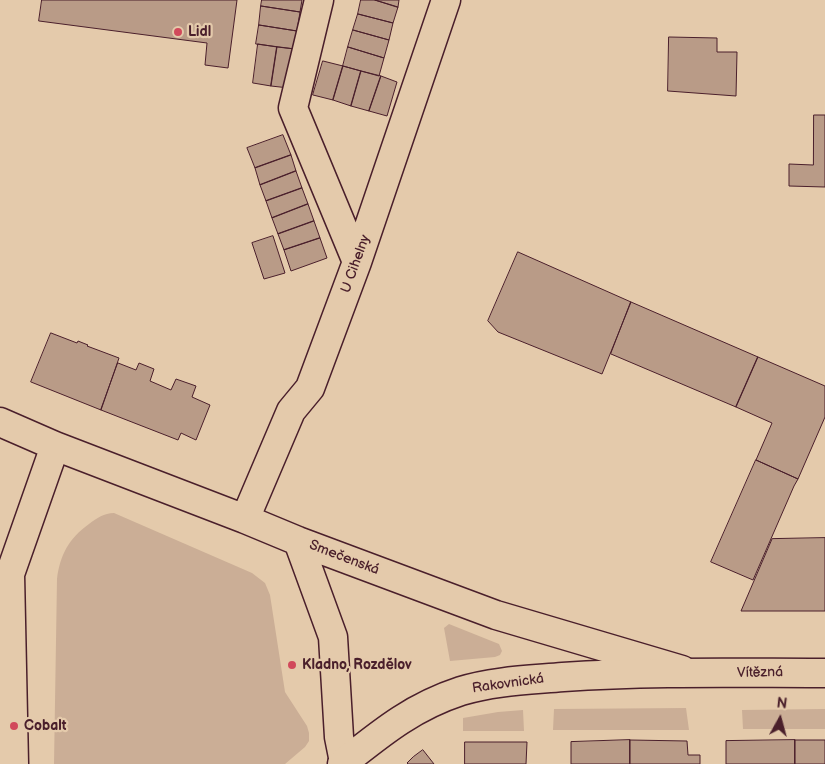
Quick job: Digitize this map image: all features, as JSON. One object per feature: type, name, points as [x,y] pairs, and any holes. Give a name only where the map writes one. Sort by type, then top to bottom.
[{"type":"street","points":[[319,0],[293,108],[357,262]]},
{"type":"street","name":"U Cihelny","points":[[245,518],[291,410],[310,388],[357,262],[446,0]]},
{"type":"street","name":"Smečenská","points":[[0,422],[55,446],[245,518],[298,541],[496,615],[696,674]]},
{"type":"street","points":[[14,764],[10,574],[55,446]]},
{"type":"street","points":[[298,541],[332,637],[338,737],[343,763]]},
{"type":"street","name":"Vítězná","points":[[696,674],[825,673]]},
{"type":"street","name":"Rakovnická","points":[[343,763],[383,730],[419,708],[461,691],[509,682],[554,678],[636,674],[696,674]]},
{"type":"shaded area","points":[[114,513],[252,573],[265,583],[270,595],[285,692],[307,726],[309,733],[309,741],[305,747],[285,764],[54,764],[58,570],[63,555],[76,535],[98,518]]},
{"type":"shaded area","points":[[449,624],[499,644],[502,651],[500,655],[450,661],[444,628]]},
{"type":"shaded area","points":[[686,708],[689,730],[553,730],[554,709]]},
{"type":"shaded area","points":[[825,709],[825,729],[743,729],[742,710]]},
{"type":"shaded area","points":[[523,710],[524,731],[463,731],[463,718]]},
{"type":"building","name":"Lidl","points":[[42,0],[237,0],[228,68],[205,65],[207,43],[39,21]]},
{"type":"building","points":[[262,0],[302,0],[300,12],[261,6]]},
{"type":"building","points":[[361,0],[375,0],[398,7],[393,23],[358,14]]},
{"type":"building","points":[[375,0],[399,0],[398,7]]},
{"type":"building","points":[[261,6],[300,12],[297,31],[259,25]]},
{"type":"building","points":[[358,14],[393,23],[389,40],[353,30]]},
{"type":"building","points":[[259,25],[297,31],[295,49],[256,44]]},
{"type":"building","points":[[353,30],[389,40],[384,58],[348,47]]},
{"type":"building","points":[[669,37],[717,38],[717,52],[737,52],[736,96],[668,91]]},
{"type":"building","points":[[258,44],[277,47],[271,86],[253,83]]},
{"type":"building","points":[[277,47],[295,49],[289,88],[271,86]]},
{"type":"building","points":[[348,47],[384,58],[379,76],[343,66]]},
{"type":"building","points":[[323,61],[343,66],[333,100],[313,95]]},
{"type":"building","points":[[343,66],[361,71],[351,106],[333,100]]},
{"type":"building","points":[[361,71],[381,76],[369,111],[351,106]]},
{"type":"building","points":[[381,76],[397,82],[387,116],[369,111]]},
{"type":"building","points":[[814,115],[825,115],[825,187],[789,186],[789,164],[813,165]]},
{"type":"building","points":[[283,135],[291,155],[255,168],[247,148]]},
{"type":"building","points":[[291,155],[296,171],[260,185],[255,168]]},
{"type":"building","points":[[296,171],[302,188],[266,201],[260,185]]},
{"type":"building","points":[[302,188],[308,204],[272,218],[266,201]]},
{"type":"building","points":[[308,204],[314,221],[278,234],[272,218]]},
{"type":"building","points":[[314,221],[320,238],[284,250],[278,234]]},
{"type":"building","points":[[273,236],[285,273],[264,279],[252,243]]},
{"type":"building","points":[[320,238],[327,258],[291,271],[284,250]]},
{"type":"building","points":[[518,252],[631,302],[602,374],[498,332],[488,321]]},
{"type":"building","points":[[631,302],[758,357],[736,407],[611,354]]},
{"type":"building","points":[[51,333],[77,343],[78,341],[119,358],[101,410],[31,382]]},
{"type":"building","points":[[758,357],[825,386],[825,417],[798,479],[756,460],[772,423],[736,407]]},
{"type":"building","points":[[118,363],[136,370],[139,363],[154,369],[150,381],[171,390],[176,379],[196,386],[192,397],[210,405],[196,440],[181,433],[178,440],[101,410]]},
{"type":"building","points":[[756,460],[798,479],[753,580],[711,562]]},
{"type":"building","points":[[825,538],[825,611],[741,611],[772,539]]},
{"type":"building","points":[[630,740],[687,741],[688,755],[700,755],[700,764],[630,764]]},
{"type":"building","points":[[630,740],[630,764],[571,764],[571,742]]},
{"type":"building","points":[[795,740],[825,740],[825,764],[795,764]]},
{"type":"building","points":[[795,740],[795,764],[726,764],[726,741]]},
{"type":"building","points":[[465,742],[527,742],[526,764],[465,764]]},
{"type":"building","points":[[423,750],[434,764],[407,763],[413,757]]},
{"type":"place","name":"Lidl","points":[[178,32]]},
{"type":"place","name":"Kladno, Rozdělov","points":[[292,665]]},
{"type":"place","name":"Cobalt","points":[[14,726]]}]
